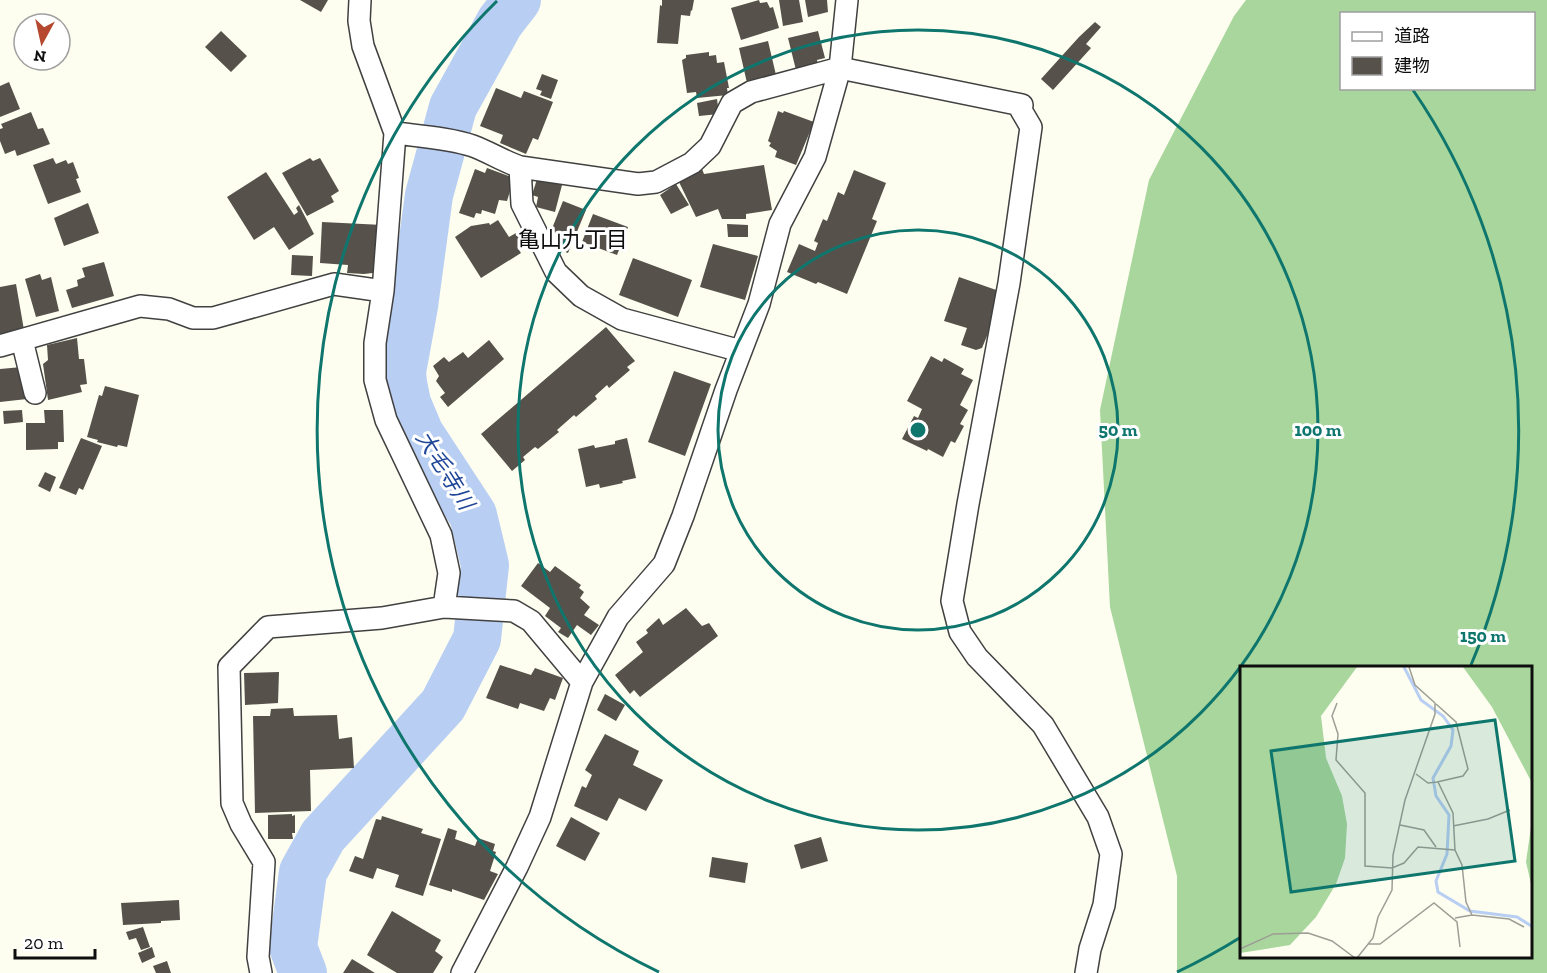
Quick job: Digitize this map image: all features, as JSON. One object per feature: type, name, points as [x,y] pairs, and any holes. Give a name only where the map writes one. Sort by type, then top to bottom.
[{"type":"street","points":[[360,0],[359,21],[363,46],[394,133],[383,291],[375,343],[375,380],[386,420],[441,535],[448,573],[449,607]]},
{"type":"street","points":[[462,973],[540,817],[582,682],[618,617],[664,564],[683,516],[726,390],[759,304],[780,224],[815,157],[840,68],[847,0]]},
{"type":"street","points":[[394,133],[461,142],[520,167],[638,184],[656,182],[692,163],[710,146],[732,103],[751,92],[840,68],[1022,105],[1021,110],[1031,127],[1009,283],[952,601],[960,633],[977,657],[1043,725],[1098,817],[1111,854],[1104,905],[1090,949],[1086,973]]},
{"type":"street","points":[[520,167],[522,204],[556,272],[581,296],[622,319],[741,351]]},
{"type":"street","points":[[0,346],[140,306],[169,309],[193,318],[213,318],[334,284],[383,291]]},
{"type":"street","points":[[22,340],[34,393]]},
{"type":"street","points":[[261,973],[258,957],[264,862],[241,824],[232,803],[229,667],[268,627],[382,618],[449,607],[514,611],[531,621],[582,682]]},
{"type":"green space","points":[[1246,0],[1547,0],[1547,973],[1177,973],[1177,876],[1110,607],[1100,410],[1149,180],[1234,16]]},
{"type":"building","points":[[300,0],[328,0],[321,12]]},
{"type":"building","points":[[662,0],[694,0],[690,16],[681,15],[678,44],[657,43]]},
{"type":"building","points":[[759,0],[760,3],[767,2],[770,8],[773,7],[779,28],[741,40],[731,8]]},
{"type":"building","points":[[779,0],[799,0],[803,22],[783,26]]},
{"type":"building","points":[[805,0],[827,0],[828,12],[808,17]]},
{"type":"building","points":[[1095,22],[1101,27],[1086,44],[1091,48],[1053,90],[1041,79]]},
{"type":"building","points":[[221,31],[247,56],[231,72],[205,47]]},
{"type":"building","points":[[818,31],[825,58],[817,60],[818,65],[796,70],[788,38]]},
{"type":"building","points":[[768,41],[776,75],[747,83],[739,48]]},
{"type":"building","points":[[709,52],[709,56],[716,55],[717,63],[724,62],[729,88],[727,88],[728,95],[697,98],[696,92],[687,93],[682,60],[686,58],[686,55]]},
{"type":"building","points":[[542,74],[558,80],[551,99],[540,95],[542,91],[536,89]]},
{"type":"building","points":[[9,82],[20,109],[0,117],[0,86]]},
{"type":"building","points":[[496,88],[521,98],[524,91],[553,102],[538,140],[533,138],[526,154],[500,143],[503,135],[480,126]]},
{"type":"building","points":[[717,99],[719,114],[699,116],[697,103]]},
{"type":"building","points":[[778,111],[814,122],[796,165],[775,157],[777,151],[769,146],[771,143],[768,141]]},
{"type":"building","points":[[31,112],[38,129],[43,128],[50,144],[17,156],[15,150],[5,154],[0,141],[0,129],[3,128],[1,124]]},
{"type":"building","points":[[53,158],[56,164],[66,160],[68,164],[73,162],[81,192],[48,204],[33,165]]},
{"type":"building","points":[[310,158],[313,161],[320,158],[339,191],[331,196],[334,202],[307,216],[282,173]]},
{"type":"building","points":[[764,165],[772,210],[746,214],[746,219],[722,219],[718,209],[696,217],[679,182],[702,169],[704,174]]},
{"type":"building","points":[[487,168],[514,178],[507,201],[499,200],[495,214],[482,210],[481,214],[476,213],[474,218],[459,213],[475,169],[485,173]]},
{"type":"building","points":[[854,170],[886,183],[872,219],[877,221],[847,294],[787,272],[799,244],[815,251],[818,243],[814,241],[823,219],[827,221],[838,192],[844,195]]},
{"type":"building","points":[[266,172],[294,215],[298,212],[296,208],[299,205],[314,234],[289,250],[274,227],[254,240],[227,197]]},
{"type":"building","points":[[537,179],[562,185],[555,212],[536,207],[538,197],[532,195]]},
{"type":"building","points":[[676,184],[689,205],[671,214],[660,195]]},
{"type":"building","points":[[563,201],[586,210],[568,253],[554,248],[560,235],[551,231]]},
{"type":"building","points":[[88,203],[99,233],[64,246],[54,218]]},
{"type":"building","points":[[593,214],[628,227],[617,255],[582,242]]},
{"type":"building","points":[[498,220],[509,237],[516,233],[525,246],[519,250],[521,253],[481,278],[455,237],[471,226],[489,223],[490,225]]},
{"type":"building","points":[[322,222],[383,225],[381,272],[347,273],[348,265],[320,263]]},
{"type":"building","points":[[727,224],[748,225],[748,237],[728,237]]},
{"type":"building","points":[[713,244],[758,256],[745,300],[700,287]]},
{"type":"building","points":[[292,255],[313,256],[312,276],[291,275]]},
{"type":"building","points":[[633,258],[692,280],[678,317],[619,295]]},
{"type":"building","points":[[104,262],[114,296],[72,308],[66,290],[78,286],[77,280],[85,277],[82,268]]},
{"type":"building","points":[[40,274],[42,280],[51,277],[59,311],[36,317],[25,279]]},
{"type":"building","points":[[959,277],[1002,292],[982,348],[976,350],[961,345],[967,328],[944,321]]},
{"type":"building","points":[[16,284],[24,330],[0,334],[0,287]]},
{"type":"building","points":[[606,327],[635,361],[627,367],[630,370],[609,388],[607,385],[595,396],[597,399],[576,417],[574,415],[557,430],[559,432],[538,449],[535,447],[523,457],[525,460],[512,471],[481,434]]},
{"type":"building","points":[[77,338],[79,359],[84,359],[87,384],[80,385],[82,392],[48,400],[43,364],[48,360],[47,345]]},
{"type":"building","points":[[489,340],[504,359],[448,407],[440,397],[445,393],[436,381],[439,376],[433,366],[444,357],[449,362],[463,352],[468,358]]},
{"type":"building","points":[[931,356],[942,362],[944,358],[964,369],[961,374],[973,380],[960,405],[968,410],[960,424],[964,426],[955,443],[951,441],[943,457],[902,439],[914,416],[918,418],[922,409],[907,401]]},
{"type":"building","points":[[22,367],[27,399],[0,402],[0,369]]},
{"type":"building","points":[[674,371],[711,384],[685,456],[648,442]]},
{"type":"building","points":[[105,386],[139,395],[127,447],[97,442],[98,440],[87,437],[99,395],[102,396]]},
{"type":"building","points":[[22,410],[23,422],[4,424],[3,411]]},
{"type":"building","points":[[44,410],[63,410],[64,442],[58,442],[58,449],[26,450],[26,423],[45,423]]},
{"type":"building","points":[[81,438],[102,446],[83,490],[79,488],[76,495],[59,488]]},
{"type":"building","points":[[627,438],[636,478],[600,488],[599,484],[586,487],[578,449],[594,445],[595,448],[615,444],[615,441]]},
{"type":"building","points":[[45,472],[56,477],[50,492],[38,486]]},
{"type":"building","points":[[538,563],[550,572],[555,566],[581,585],[579,588],[584,592],[580,598],[590,607],[584,615],[599,625],[591,635],[577,625],[568,638],[558,632],[561,628],[545,616],[550,608],[521,586]]},
{"type":"building","points":[[686,608],[702,626],[709,623],[718,636],[640,697],[634,690],[630,694],[615,675],[643,652],[636,642],[648,633],[646,630],[659,618],[663,625]]},
{"type":"building","points":[[500,665],[531,675],[535,668],[563,678],[555,700],[550,698],[544,711],[520,703],[518,709],[486,698]]},
{"type":"building","points":[[279,672],[278,703],[245,705],[244,673]]},
{"type":"building","points":[[605,694],[625,705],[616,721],[597,710]]},
{"type":"building","points":[[293,708],[294,716],[337,715],[339,739],[352,737],[354,768],[310,770],[311,811],[255,813],[253,716],[270,716],[271,709]]},
{"type":"building","points":[[605,734],[639,751],[633,765],[663,780],[646,811],[619,798],[607,821],[574,806],[582,786],[586,788],[592,775],[585,770]]},
{"type":"building","points":[[292,814],[292,816],[295,815],[293,839],[268,839],[268,815]]},
{"type":"building","points":[[382,816],[423,829],[421,833],[441,839],[423,896],[395,887],[399,875],[377,868],[373,879],[349,871],[355,856],[363,859],[376,819],[381,820]]},
{"type":"building","points":[[571,817],[600,833],[585,861],[556,846]]},
{"type":"building","points":[[448,828],[457,831],[455,839],[475,846],[478,838],[495,844],[493,851],[496,852],[490,871],[498,874],[484,900],[452,889],[452,892],[429,885]]},
{"type":"building","points":[[821,837],[828,861],[801,869],[794,845]]},
{"type":"building","points":[[712,857],[748,863],[745,883],[709,877]]},
{"type":"building","points":[[179,900],[180,920],[123,925],[121,903]]},
{"type":"building","points":[[392,911],[441,940],[435,951],[443,957],[433,973],[397,973],[367,955]]},
{"type":"building","points":[[143,927],[150,947],[141,950],[136,938],[129,940],[126,932]]},
{"type":"building","points":[[152,947],[155,957],[142,963],[138,953]]},
{"type":"building","points":[[352,959],[375,973],[343,973]]},
{"type":"building","points":[[167,961],[171,973],[156,973],[153,966]]},
{"type":"waterway","name":"大毛寺川","points":[[303,973],[293,947],[303,872],[323,836],[443,705],[477,639],[485,565],[473,515],[420,434],[407,403],[402,372],[414,306],[429,195],[453,107],[500,22],[517,0]]},
{"type":"district","name":"亀山九丁目","points":[[573,239]]}]
